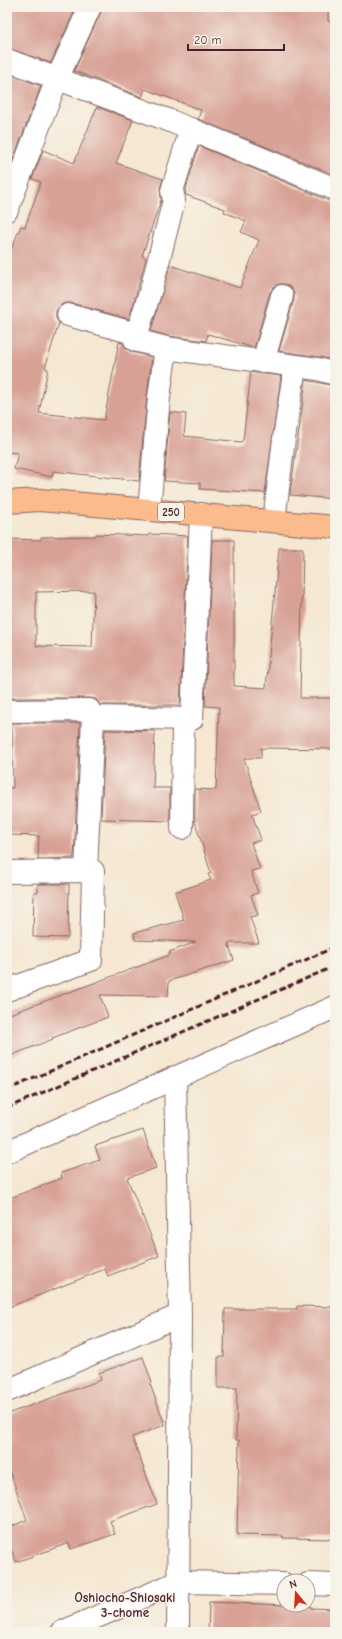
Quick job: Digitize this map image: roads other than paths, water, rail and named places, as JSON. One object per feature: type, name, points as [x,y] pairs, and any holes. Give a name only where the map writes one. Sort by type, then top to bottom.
[{"type":"highway","name":"250","points":[[7,502],[40,500],[335,527]]},
{"type":"street","points":[[7,210],[57,79],[90,7]]},
{"type":"street","points":[[7,60],[191,129],[335,189]]},
{"type":"street","points":[[136,337],[152,286],[174,200],[172,191],[191,129]]},
{"type":"street","points":[[263,362],[282,296]]},
{"type":"street","points":[[68,315],[166,348],[318,369],[335,374]]},
{"type":"street","points":[[149,510],[166,348]]},
{"type":"street","points":[[274,521],[295,366]]},
{"type":"street","points":[[93,717],[192,719],[201,514]]},
{"type":"street","points":[[7,711],[89,710],[93,717],[86,871]]},
{"type":"street","points":[[182,828],[183,719]]},
{"type":"street","points":[[7,872],[93,871],[91,960],[7,990]]},
{"type":"street","points":[[7,1152],[335,1007]]},
{"type":"street","points":[[175,1077],[180,1315],[178,1632]]},
{"type":"street","points":[[7,1390],[180,1315]]},
{"type":"street","points":[[62,1632],[178,1582],[276,1584]]},
{"type":"street","points":[[316,1584],[335,1585]]},
{"type":"railway","points":[[7,1090],[335,947]]},
{"type":"railway","points":[[7,1108],[335,966]]},
{"type":"district","name":"Oshiocho-Shiosaki 3-chome","points":[[125,1604]]}]
